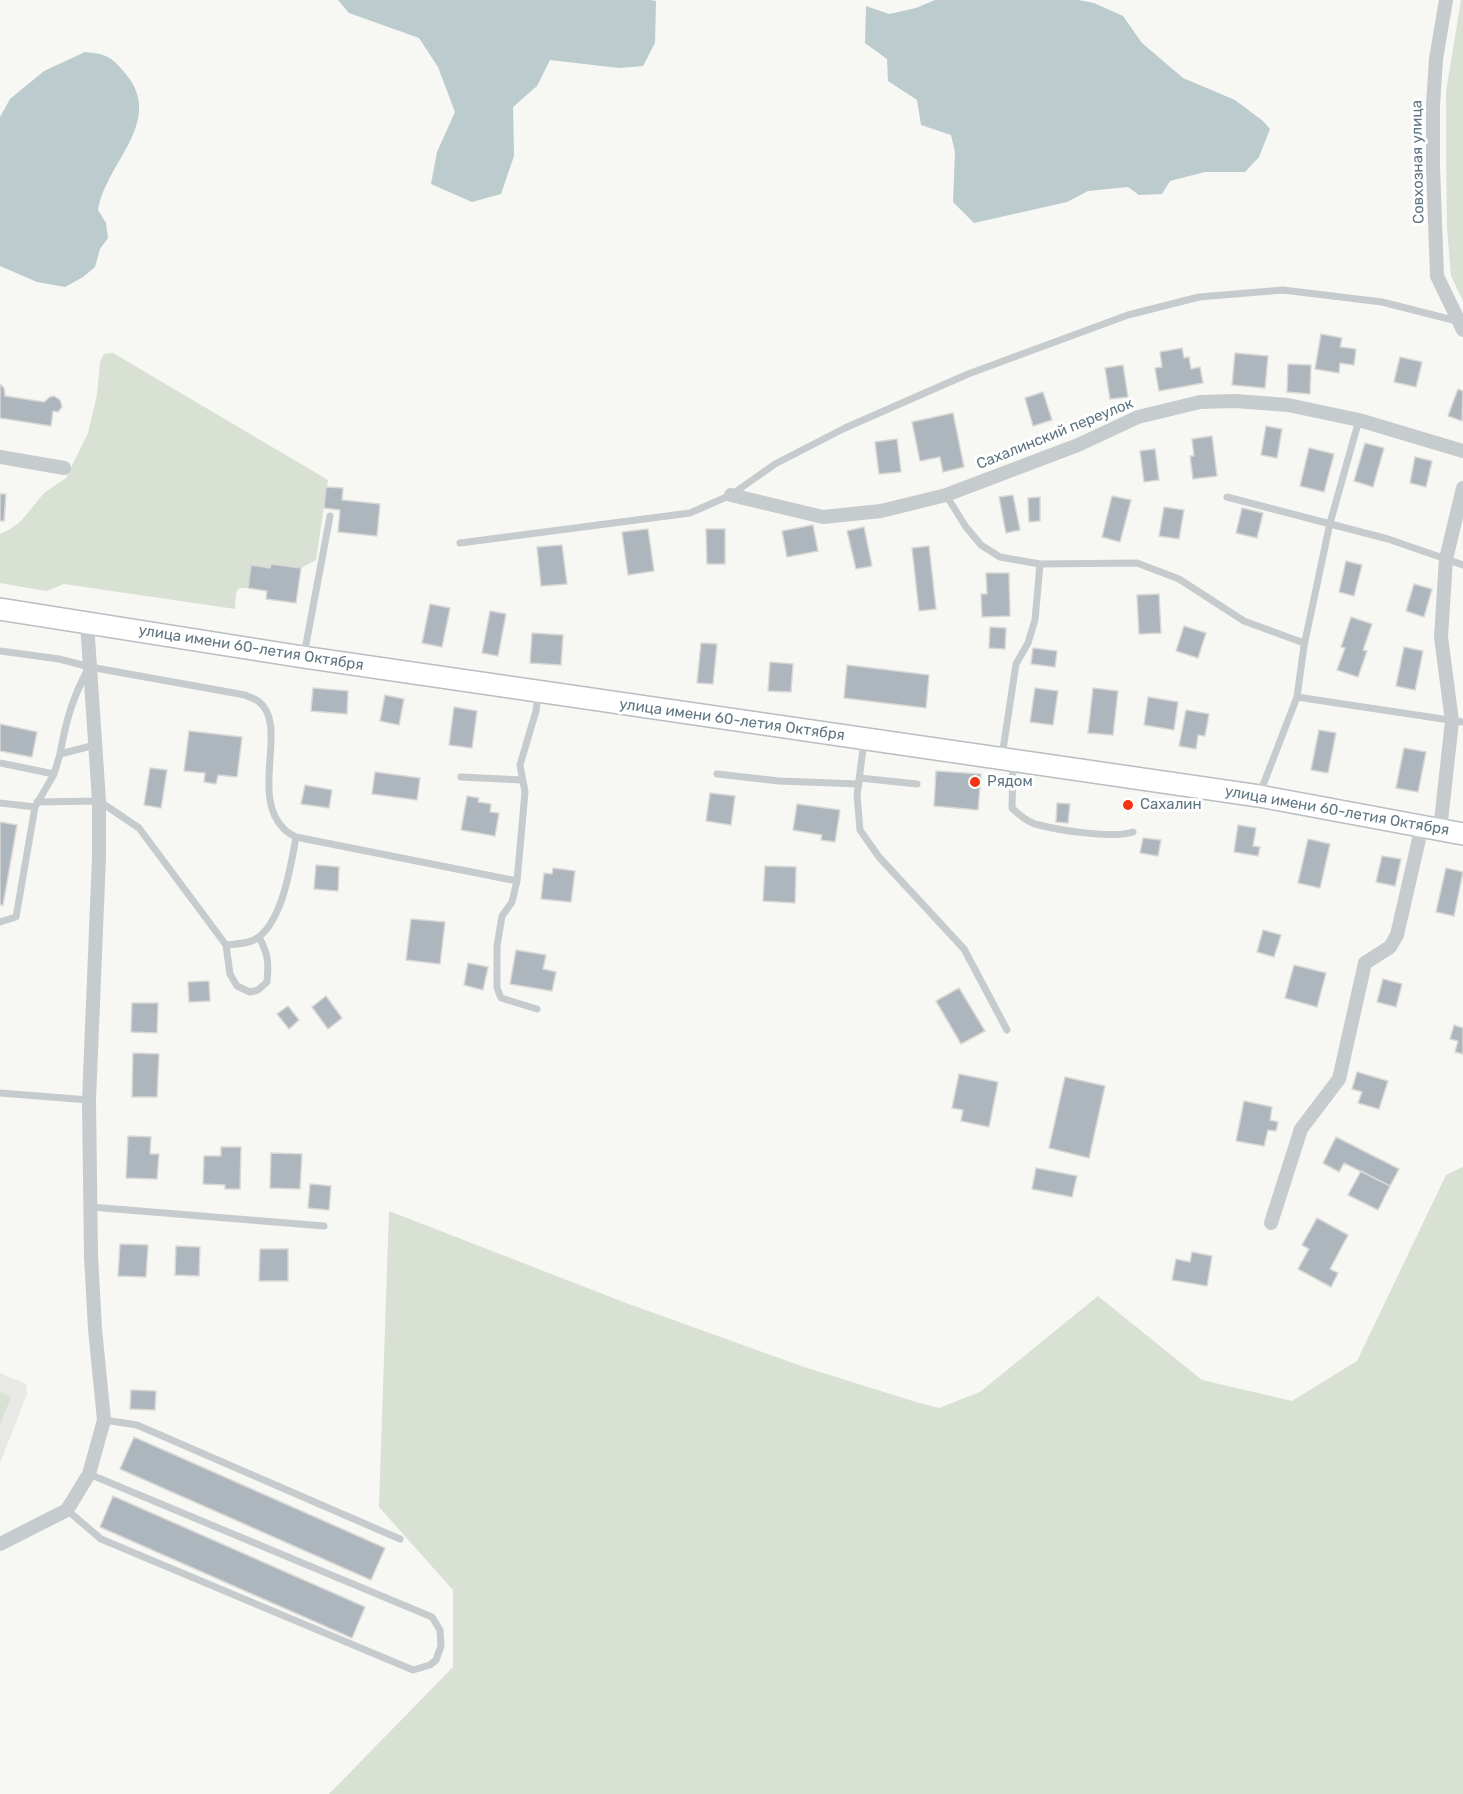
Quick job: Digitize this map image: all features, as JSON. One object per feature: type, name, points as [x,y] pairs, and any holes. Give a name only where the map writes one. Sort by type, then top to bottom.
[{"type":"main road","name":"улица имени 60-летия Октября","points":[[0,609],[538,692],[1259,796],[1463,834]]},
{"type":"street","name":"Совхозная улица","points":[[1446,0],[1436,59],[1433,105],[1437,276],[1460,326]]},
{"type":"street","name":"Сахалинский переулок","points":[[732,495],[823,517],[882,511],[946,495],[1078,445],[1138,417],[1200,402],[1235,401],[1288,405],[1359,420],[1463,451]]},
{"type":"street","points":[[0,457],[64,468]]},
{"type":"street","points":[[1271,1223],[1301,1129],[1339,1079],[1365,963],[1390,947],[1397,935],[1431,828],[1457,721],[1441,637],[1446,559],[1463,488]]},
{"type":"street","points":[[0,1544],[67,1510],[89,1474],[104,1420],[91,1256],[89,1100],[99,857],[99,801],[87,623]]},
{"type":"lane","points":[[460,543],[690,513],[732,495],[775,464],[845,428],[968,374],[1128,315],[1199,297],[1283,290],[1382,302],[1460,326]]},
{"type":"lane","points":[[1259,796],[1297,697],[1304,643],[1330,523],[1359,420]]},
{"type":"lane","points":[[946,495],[966,527],[981,545],[1000,557],[1040,564],[1137,563],[1179,579],[1244,621],[1304,643]]},
{"type":"lane","points":[[1227,497],[1388,539],[1463,565]]},
{"type":"lane","points":[[303,657],[330,516]]},
{"type":"lane","points":[[1040,564],[1035,620],[1028,643],[1016,664],[1008,759],[1012,808],[1034,824],[1071,831],[1123,836],[1133,832]]},
{"type":"lane","points":[[0,651],[58,659],[90,667],[245,695],[257,700],[267,713],[271,725],[268,795],[273,812],[284,829],[296,837],[517,881]]},
{"type":"lane","points":[[0,922],[16,917],[36,805],[54,774],[68,713],[77,690],[90,667]]},
{"type":"lane","points":[[537,1009],[501,998],[497,988],[497,946],[502,916],[512,902],[517,881],[525,792],[520,765],[536,711],[538,692]]},
{"type":"lane","points":[[1297,697],[1457,721]]},
{"type":"lane","points":[[865,739],[857,806],[860,830],[879,857],[964,949],[1007,1030]]},
{"type":"lane","points":[[60,754],[95,745]]},
{"type":"lane","points":[[0,763],[54,774]]},
{"type":"lane","points":[[717,774],[779,781],[917,784]]},
{"type":"lane","points":[[461,777],[522,780]]},
{"type":"lane","points":[[0,803],[36,805],[99,801],[140,828],[226,945],[230,974],[237,986],[250,992],[258,990],[267,982],[268,953],[259,937]]},
{"type":"lane","points":[[226,945],[252,942],[259,937],[272,919],[286,890],[296,837]]},
{"type":"lane","points":[[0,1093],[89,1100]]},
{"type":"lane","points":[[91,1207],[324,1226]]},
{"type":"lane","points":[[104,1420],[137,1425],[400,1539]]},
{"type":"lane","points":[[67,1510],[101,1539],[413,1670],[430,1665],[435,1660],[441,1646],[440,1630],[432,1617],[89,1474]]},
{"type":"shaded area","points":[[338,0],[651,0],[656,1],[655,43],[643,66],[619,68],[550,60],[537,86],[513,107],[514,156],[501,194],[472,202],[431,184],[437,152],[455,112],[438,67],[419,38],[349,13]]},
{"type":"shaded area","points":[[935,0],[1078,0],[1094,3],[1123,16],[1142,43],[1183,78],[1235,100],[1263,121],[1270,129],[1259,157],[1245,172],[1205,172],[1170,181],[1162,194],[1139,195],[1128,187],[1088,191],[1067,202],[974,223],[953,202],[955,152],[951,135],[921,125],[917,100],[888,81],[887,59],[865,43],[866,6],[889,14],[916,8]]},
{"type":"shaded area","points":[[1461,0],[1463,0],[1463,301],[1451,276],[1447,228],[1446,149],[1446,92]]},
{"type":"shaded area","points":[[85,52],[103,55],[116,63],[136,91],[139,108],[137,125],[103,192],[98,210],[106,223],[108,238],[100,249],[95,267],[65,287],[37,282],[0,266],[0,117],[10,99],[44,71]]},
{"type":"shaded area","points":[[113,353],[328,480],[316,560],[301,568],[271,564],[270,568],[251,565],[248,588],[239,588],[236,593],[235,609],[64,584],[46,591],[0,583],[0,534],[21,521],[44,493],[66,478],[88,433],[97,395],[100,362],[104,354]]},
{"type":"shaded area","points":[[1463,1167],[1463,1794],[329,1794],[453,1667],[453,1590],[379,1507],[389,1211],[626,1303],[804,1367],[939,1408],[980,1392],[1098,1296],[1202,1380],[1292,1401],[1357,1361],[1446,1175]]},
{"type":"shaded area","points":[[0,1373],[26,1384],[27,1394],[0,1463]]},
{"type":"shaded area","points":[[0,1392],[11,1397],[0,1424]]},
{"type":"building","points":[[1321,334],[1342,338],[1340,347],[1356,349],[1354,365],[1340,363],[1339,373],[1315,369]]},
{"type":"building","points":[[1182,348],[1184,358],[1189,357],[1191,369],[1200,367],[1203,383],[1159,391],[1155,368],[1162,367],[1160,352]]},
{"type":"building","points":[[1235,353],[1268,356],[1265,388],[1232,385]]},
{"type":"building","points":[[1400,357],[1422,362],[1416,387],[1394,382]]},
{"type":"building","points":[[1288,364],[1311,365],[1310,394],[1287,392]]},
{"type":"building","points":[[1123,365],[1128,397],[1110,399],[1105,368]]},
{"type":"building","points":[[0,384],[4,388],[5,396],[44,402],[54,396],[60,400],[62,407],[58,412],[53,411],[51,426],[0,418]]},
{"type":"building","points":[[1458,389],[1463,391],[1462,421],[1448,416]]},
{"type":"building","points":[[1043,392],[1052,420],[1033,426],[1025,398]]},
{"type":"building","points":[[953,413],[964,467],[943,472],[940,457],[920,461],[912,422]]},
{"type":"building","points":[[1266,426],[1282,429],[1277,458],[1261,455]]},
{"type":"building","points":[[1212,436],[1217,476],[1193,479],[1190,456],[1194,456],[1192,439]]},
{"type":"building","points":[[897,439],[901,472],[879,474],[875,442]]},
{"type":"building","points":[[1365,443],[1384,448],[1373,487],[1354,481]]},
{"type":"building","points":[[1309,448],[1334,454],[1324,492],[1300,486]]},
{"type":"building","points":[[1155,449],[1159,480],[1144,482],[1140,451]]},
{"type":"building","points":[[1415,457],[1432,461],[1426,487],[1410,483]]},
{"type":"building","points":[[326,487],[343,488],[342,500],[380,504],[377,536],[338,532],[340,510],[324,508]]},
{"type":"building","points":[[0,494],[6,494],[4,521],[0,521]]},
{"type":"building","points":[[1013,495],[1020,530],[1006,533],[999,497]]},
{"type":"building","points":[[1112,496],[1131,500],[1120,542],[1102,537]]},
{"type":"building","points":[[1040,497],[1040,521],[1029,522],[1028,498]]},
{"type":"building","points":[[1164,507],[1184,510],[1179,539],[1159,536]]},
{"type":"building","points":[[1242,508],[1263,513],[1257,538],[1236,533]]},
{"type":"building","points":[[813,525],[818,551],[787,557],[782,531]]},
{"type":"building","points":[[864,527],[872,566],[856,569],[847,531]]},
{"type":"building","points":[[648,529],[654,571],[628,575],[622,532]]},
{"type":"building","points":[[706,529],[725,529],[725,564],[707,564]]},
{"type":"building","points":[[562,545],[567,584],[541,586],[537,547]]},
{"type":"building","points":[[929,546],[936,609],[919,611],[912,548]]},
{"type":"building","points":[[1346,561],[1362,565],[1354,596],[1339,592]]},
{"type":"building","points":[[271,564],[301,568],[296,603],[266,599],[267,591],[248,588],[251,565],[270,568]]},
{"type":"building","points":[[986,573],[1009,573],[1010,616],[982,617],[981,594],[987,594]]},
{"type":"building","points":[[1414,584],[1432,589],[1424,617],[1406,611]]},
{"type":"building","points":[[1159,594],[1161,633],[1139,634],[1137,595]]},
{"type":"building","points":[[430,604],[450,608],[442,647],[422,643]]},
{"type":"building","points":[[490,611],[506,614],[498,656],[482,653]]},
{"type":"building","points":[[1351,617],[1372,624],[1363,650],[1367,651],[1358,677],[1337,670],[1345,648],[1341,647]]},
{"type":"building","points":[[1184,626],[1206,633],[1198,658],[1176,651]]},
{"type":"building","points":[[990,627],[1006,628],[1005,649],[989,648]]},
{"type":"building","points":[[532,633],[563,635],[561,665],[530,663]]},
{"type":"building","points":[[701,643],[717,644],[713,684],[697,683]]},
{"type":"building","points":[[1404,647],[1423,651],[1415,690],[1396,686]]},
{"type":"building","points":[[1033,648],[1057,651],[1055,667],[1031,664]]},
{"type":"building","points":[[770,662],[793,664],[791,692],[768,691]]},
{"type":"building","points":[[847,665],[929,675],[926,708],[844,698]]},
{"type":"building","points":[[313,688],[348,691],[347,714],[311,711]]},
{"type":"building","points":[[1035,688],[1058,691],[1053,725],[1030,722]]},
{"type":"building","points":[[1093,688],[1118,691],[1113,735],[1088,733]]},
{"type":"building","points":[[385,695],[404,699],[399,725],[380,721]]},
{"type":"building","points":[[1148,697],[1178,702],[1174,730],[1144,725]]},
{"type":"building","points":[[454,707],[477,711],[472,748],[449,745]]},
{"type":"building","points":[[1186,710],[1209,714],[1205,736],[1198,735],[1196,749],[1179,746]]},
{"type":"building","points":[[0,724],[37,732],[32,757],[0,751]]},
{"type":"building","points":[[1319,730],[1336,733],[1328,773],[1311,770]]},
{"type":"building","points":[[189,731],[242,737],[237,777],[218,775],[216,784],[204,782],[205,773],[184,771]]},
{"type":"building","points":[[1404,748],[1426,752],[1418,792],[1396,788]]},
{"type":"building","points":[[150,768],[167,770],[161,808],[144,805]]},
{"type":"building","points":[[936,771],[981,774],[978,810],[934,806]]},
{"type":"building","points":[[375,772],[420,778],[417,800],[372,794]]},
{"type":"building","points":[[305,785],[332,790],[329,808],[301,804]]},
{"type":"building","points":[[710,793],[735,796],[731,825],[706,821]]},
{"type":"building","points":[[467,796],[479,798],[478,802],[491,804],[490,812],[499,813],[495,836],[461,830]]},
{"type":"building","points":[[1057,803],[1070,804],[1068,823],[1056,822]]},
{"type":"building","points":[[797,804],[840,810],[835,842],[821,840],[822,835],[793,830]]},
{"type":"building","points":[[0,822],[17,825],[3,905],[0,905]]},
{"type":"building","points":[[1238,825],[1256,828],[1253,846],[1260,847],[1258,856],[1234,852]]},
{"type":"building","points":[[1143,838],[1161,840],[1158,856],[1140,853]]},
{"type":"building","points":[[1308,839],[1330,844],[1320,888],[1298,883]]},
{"type":"building","points":[[1382,856],[1401,859],[1395,886],[1376,882]]},
{"type":"building","points":[[316,865],[339,867],[338,891],[314,889]]},
{"type":"building","points":[[765,866],[796,867],[795,903],[763,901]]},
{"type":"building","points":[[553,868],[575,871],[571,902],[541,899],[544,873],[552,874]]},
{"type":"building","points":[[1446,868],[1463,872],[1454,916],[1436,912]]},
{"type":"building","points":[[411,919],[445,922],[440,964],[406,960]]},
{"type":"building","points":[[1263,930],[1281,935],[1274,957],[1257,952]]},
{"type":"building","points":[[516,950],[546,955],[543,969],[556,972],[552,991],[510,984]]},
{"type":"building","points":[[468,963],[488,967],[483,990],[464,985]]},
{"type":"building","points":[[1294,965],[1326,973],[1317,1007],[1285,998]]},
{"type":"building","points":[[1383,979],[1402,984],[1396,1007],[1377,1002]]},
{"type":"building","points":[[209,981],[210,1001],[189,1002],[188,982]]},
{"type":"building","points":[[959,988],[985,1031],[961,1044],[936,1001]]},
{"type":"building","points":[[326,996],[342,1018],[328,1029],[312,1007]]},
{"type":"building","points":[[132,1003],[158,1003],[157,1033],[131,1032]]},
{"type":"building","points":[[288,1006],[299,1020],[289,1029],[277,1014]]},
{"type":"building","points":[[1454,1025],[1463,1028],[1463,1054],[1455,1052],[1458,1041],[1450,1039]]},
{"type":"building","points":[[133,1053],[159,1054],[157,1097],[132,1097]]},
{"type":"building","points":[[1357,1072],[1388,1081],[1379,1109],[1358,1103],[1362,1092],[1352,1089]]},
{"type":"building","points":[[959,1074],[998,1082],[989,1127],[961,1121],[963,1110],[952,1108]]},
{"type":"building","points":[[1065,1077],[1105,1086],[1089,1158],[1049,1148]]},
{"type":"building","points":[[1244,1101],[1272,1107],[1270,1120],[1278,1122],[1276,1131],[1268,1130],[1264,1146],[1236,1141]]},
{"type":"building","points":[[128,1136],[151,1137],[150,1154],[159,1154],[157,1179],[126,1178]]},
{"type":"building","points":[[1336,1137],[1399,1169],[1390,1186],[1344,1163],[1339,1172],[1323,1163]]},
{"type":"building","points":[[221,1147],[241,1147],[240,1189],[225,1189],[225,1185],[203,1184],[204,1156],[221,1156]]},
{"type":"building","points":[[271,1153],[302,1154],[300,1189],[270,1188]]},
{"type":"building","points":[[1036,1168],[1077,1176],[1072,1197],[1032,1189]]},
{"type":"building","points":[[1361,1171],[1390,1186],[1378,1210],[1348,1195]]},
{"type":"building","points":[[310,1184],[331,1186],[329,1210],[308,1208]]},
{"type":"building","points":[[1317,1218],[1348,1235],[1330,1269],[1338,1273],[1331,1287],[1298,1269],[1309,1249],[1302,1245]]},
{"type":"building","points":[[120,1244],[148,1245],[146,1277],[118,1276]]},
{"type":"building","points":[[176,1246],[200,1247],[199,1276],[175,1275]]},
{"type":"building","points":[[260,1249],[288,1249],[288,1281],[259,1281]]},
{"type":"building","points":[[1192,1252],[1212,1256],[1207,1286],[1172,1280],[1176,1259],[1190,1262]]},
{"type":"building","points":[[131,1390],[156,1391],[155,1410],[130,1409]]},
{"type":"building","points":[[134,1437],[385,1548],[371,1580],[120,1469]]},
{"type":"building","points":[[113,1496],[365,1607],[352,1638],[100,1527]]},
{"type":"place","name":"Рядом","points":[[975,782]]},
{"type":"place","name":"Сахалин","points":[[1128,805]]}]
